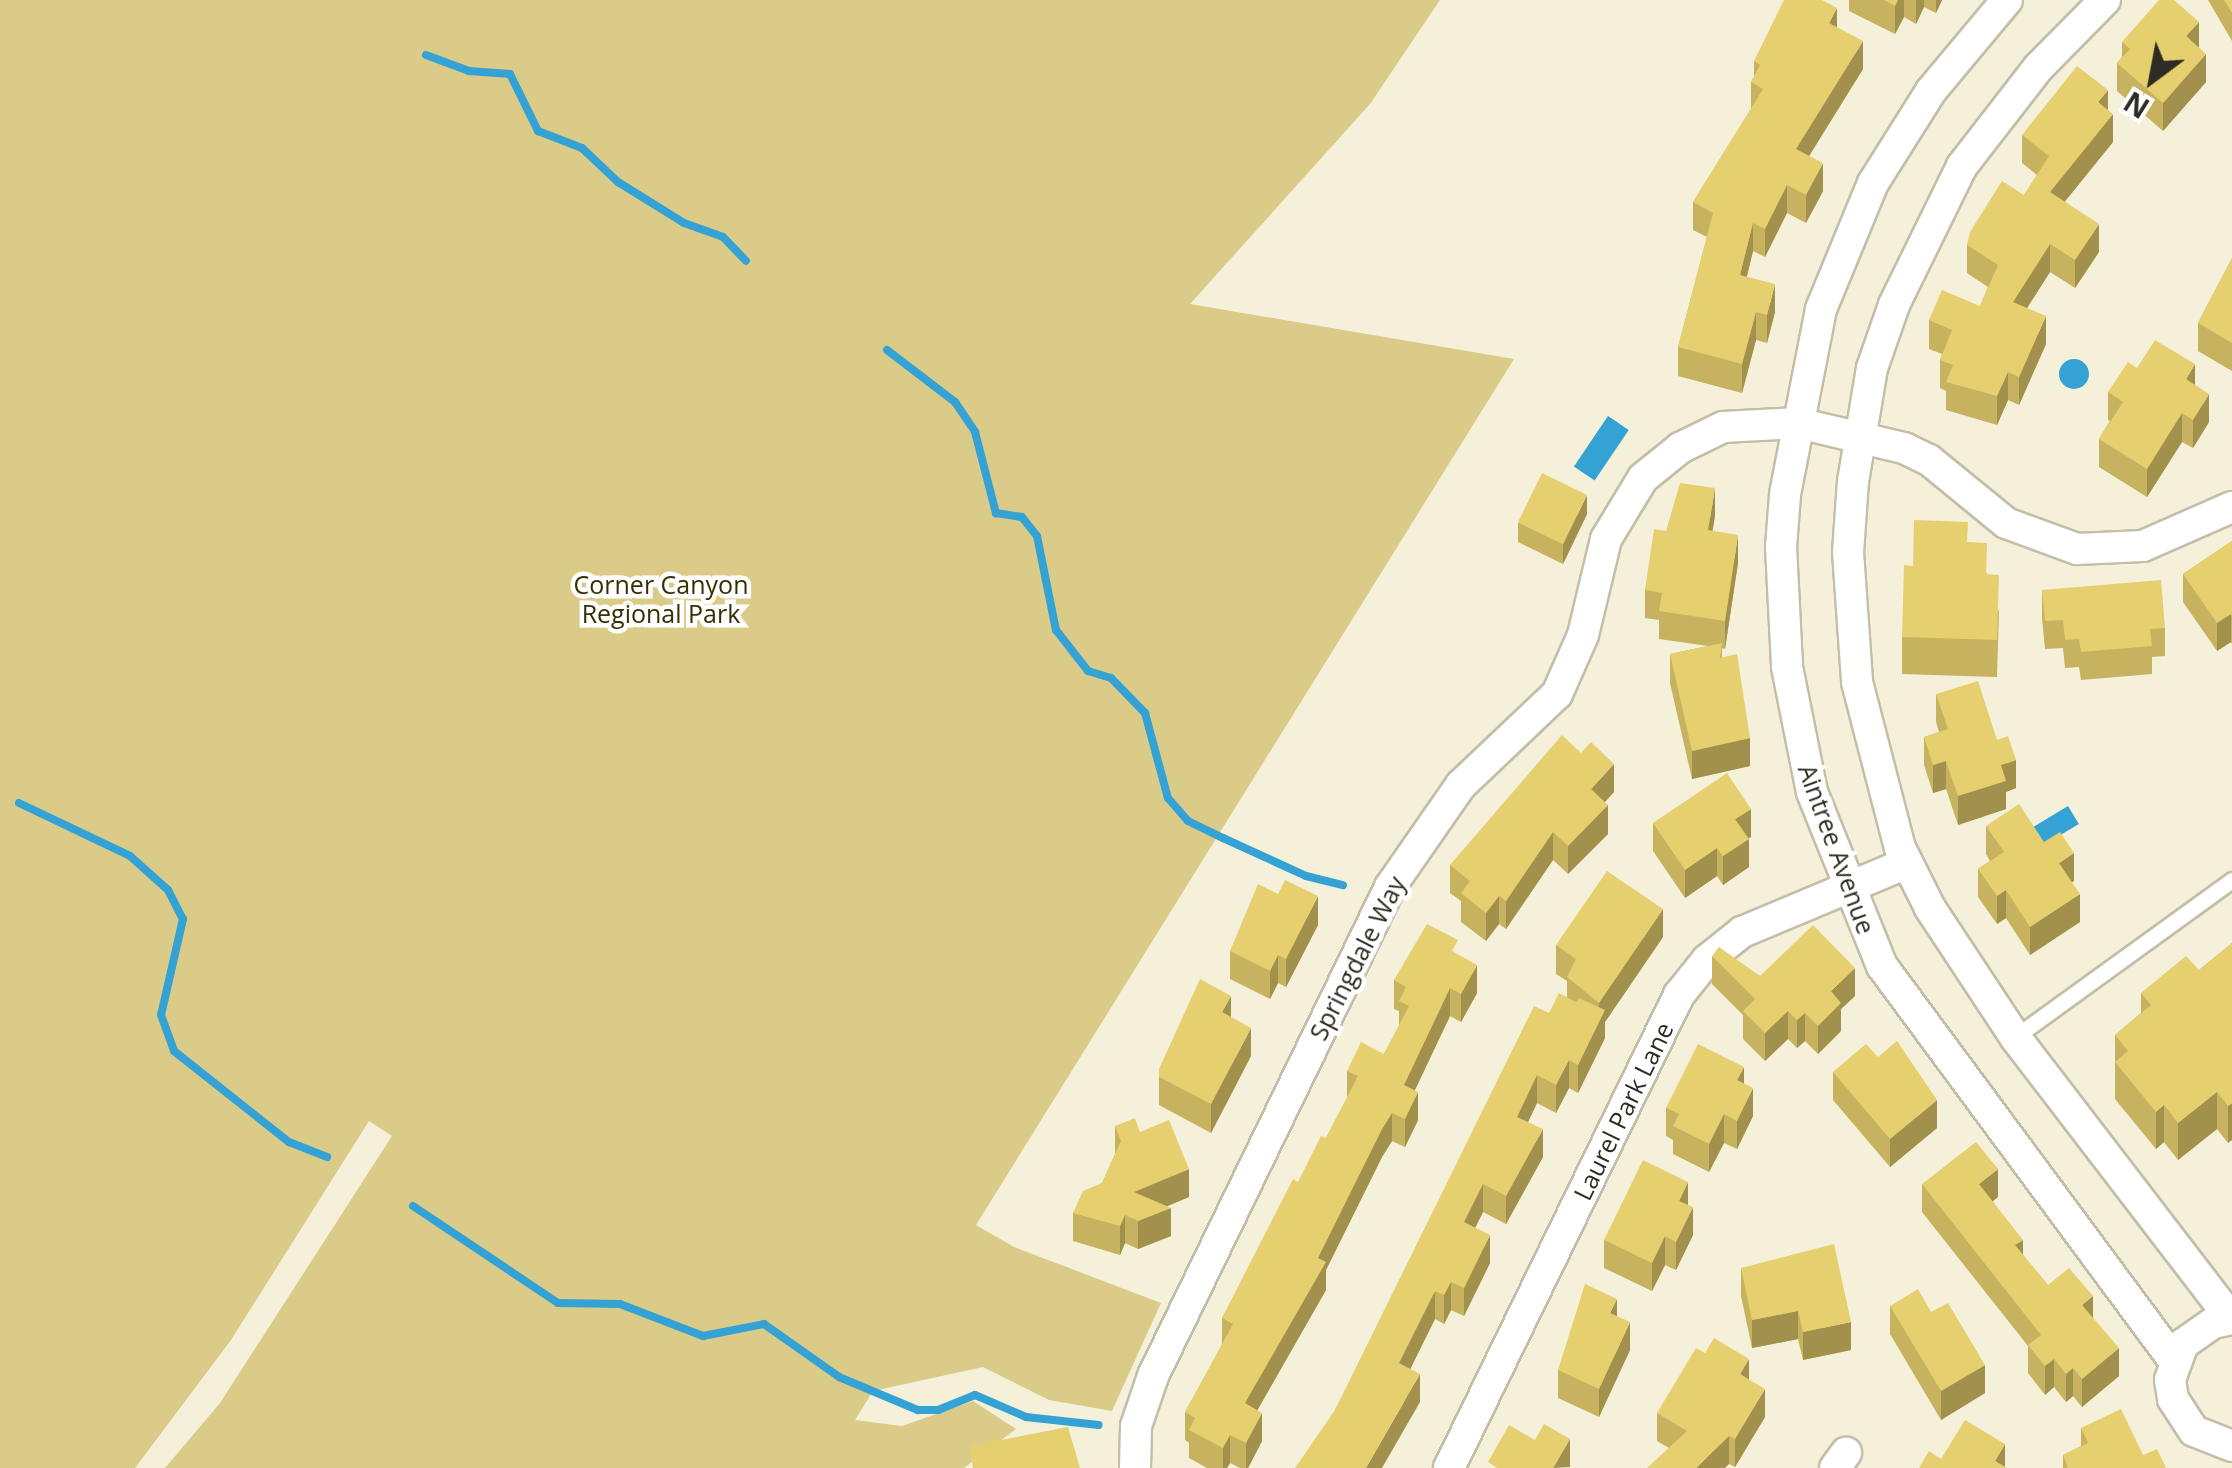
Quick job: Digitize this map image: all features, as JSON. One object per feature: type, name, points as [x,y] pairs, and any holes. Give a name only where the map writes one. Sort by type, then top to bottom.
[{"type":"street","name":"Aintree Avenue","points":[[2007,0],[1931,91],[1873,183],[1821,309],[1798,424],[1781,547],[1787,667],[1812,792],[1846,886],[1882,966],[2174,1360]]},
{"type":"street","points":[[2105,0],[2038,68],[1962,166],[1894,305],[1872,368],[1848,552],[1857,682],[1907,863],[2014,1037],[2232,1319],[2196,1331],[2174,1360],[2172,1399],[2194,1432],[2219,1452]]},
{"type":"street","name":"Springdale Way","points":[[1135,1468],[1136,1426],[1153,1376],[1390,887],[1461,785],[1556,694],[1583,635],[1606,539],[1643,478],[1680,448],[1723,427],[1798,424],[1929,460],[2006,523],[2076,549],[2143,546],[2232,507]]},
{"type":"street","name":"Laurel Park Lane","points":[[1449,1468],[1679,995],[1708,960],[1742,932],[1907,863]]},
{"type":"lane","points":[[2014,1037],[2232,880]]},
{"type":"green space","name":"Corner Canyon Regional Park","points":[[0,0],[1440,0],[1370,104],[1190,304],[1514,359],[976,1225],[1014,1247],[1161,1303],[1112,1411],[1049,1400],[983,1367],[873,1391],[855,1420],[902,1426],[973,1401],[1016,1429],[964,1468],[165,1468],[220,1403],[392,1136],[369,1121],[231,1340],[135,1468],[0,1468]]},
{"type":"water","points":[[2074,359],[2088,368],[2089,374],[2080,388],[2074,389],[2060,380],[2059,374],[2068,360]]},
{"type":"water","points":[[1608,416],[1629,430],[1595,481],[1574,467]]},
{"type":"water","points":[[2068,806],[2079,824],[2038,849],[2027,831]]},
{"type":"building","points":[[1784,0],[1822,0],[1837,8],[1829,23],[1863,41],[1796,149],[1823,163],[1806,195],[1787,185],[1765,229],[1753,223],[1740,275],[1775,284],[1767,315],[1756,312],[1742,364],[1678,347],[1713,213],[1693,202],[1763,89],[1751,82],[1760,65],[1754,61]]},
{"type":"building","points":[[2159,0],[2174,0],[2199,22],[2186,36],[2206,54],[2163,103],[2117,63],[2130,49],[2122,42]]},
{"type":"building","points":[[2077,66],[2108,90],[2098,102],[2113,114],[2050,192],[2099,224],[2075,260],[2050,244],[2013,302],[2046,316],[2019,377],[2008,372],[1997,396],[1946,382],[1953,365],[1940,360],[1952,330],[1929,320],[1942,290],[1980,306],[1998,265],[1967,245],[1970,232],[2002,181],[2024,195],[2049,156],[2022,135]]},
{"type":"building","points":[[2232,258],[2232,343],[2198,323]]},
{"type":"building","points":[[2155,340],[2195,364],[2186,379],[2209,394],[2193,420],[2182,413],[2147,469],[2099,439],[2123,402],[2108,392],[2128,362],[2137,368]]},
{"type":"building","points":[[1542,473],[1587,495],[1563,544],[1518,522]]},
{"type":"building","points":[[1680,483],[1715,488],[1708,530],[1738,535],[1725,621],[1659,611],[1662,593],[1645,590],[1654,529],[1666,531]]},
{"type":"building","points":[[1914,520],[1968,522],[1967,542],[1987,543],[1986,574],[1999,575],[1997,640],[1902,637],[1904,565],[1913,566]]},
{"type":"building","points":[[2232,541],[2232,616],[2217,623],[2183,574]]},
{"type":"building","points":[[2161,580],[2165,628],[2150,629],[2152,646],[2081,652],[2079,639],[2065,640],[2063,620],[2045,621],[2042,590]]},
{"type":"building","points":[[1722,643],[1720,658],[1737,654],[1750,738],[1692,751],[1670,654]]},
{"type":"building","points":[[1978,681],[1997,740],[2008,736],[2016,760],[2001,765],[2006,781],[1958,796],[1946,761],[1933,765],[1924,737],[1948,729],[1936,694]]},
{"type":"building","points":[[1562,735],[1581,753],[1591,742],[1614,764],[1591,789],[1608,805],[1568,846],[1553,832],[1506,901],[1499,896],[1486,913],[1461,893],[1470,881],[1450,865]]},
{"type":"building","points":[[1727,773],[1751,809],[1735,819],[1749,839],[1723,856],[1717,848],[1685,870],[1653,823]]},
{"type":"building","points":[[2019,804],[2044,842],[2060,832],[2074,853],[2059,863],[2080,894],[2030,927],[2006,890],[1997,896],[1978,869],[2004,852],[1986,826]]},
{"type":"building","points":[[1607,871],[1663,909],[1599,1003],[1567,977],[1576,959],[1556,945]]},
{"type":"building","points":[[1285,880],[1318,896],[1286,959],[1278,955],[1270,971],[1230,951],[1258,884],[1278,894]]},
{"type":"building","points":[[1427,924],[1458,940],[1452,951],[1477,965],[1461,994],[1450,988],[1404,1085],[1418,1092],[1405,1119],[1392,1113],[1382,1129],[1318,1258],[1326,1262],[1245,1403],[1262,1413],[1246,1443],[1230,1435],[1223,1448],[1189,1430],[1195,1418],[1185,1412],[1233,1324],[1222,1318],[1293,1179],[1298,1182],[1321,1136],[1326,1138],[1358,1076],[1347,1071],[1361,1042],[1384,1054],[1409,1006],[1399,1001],[1406,987],[1394,980]]},
{"type":"building","points":[[1813,925],[1855,968],[1831,991],[1841,1003],[1818,1026],[1805,1013],[1797,1020],[1788,1011],[1765,1033],[1743,1011],[1755,999],[1712,956],[1719,947],[1760,976]]},
{"type":"building","points":[[2232,943],[2232,1103],[2228,1106],[2217,1092],[2178,1123],[2164,1105],[2156,1112],[2115,1062],[2128,1051],[2115,1035],[2151,1005],[2141,993],[2186,956],[2199,970]]},
{"type":"building","points":[[1200,979],[1231,996],[1222,1012],[1251,1028],[1211,1104],[1159,1077],[1159,1069]]},
{"type":"building","points":[[1559,993],[1605,1010],[1578,1065],[1569,1060],[1556,1085],[1537,1075],[1517,1117],[1543,1129],[1506,1196],[1483,1184],[1464,1222],[1490,1235],[1464,1288],[1451,1282],[1444,1295],[1435,1291],[1399,1363],[1420,1374],[1366,1468],[1295,1468],[1335,1410],[1534,1006],[1549,1013]]},
{"type":"building","points":[[1897,1041],[1937,1100],[1890,1139],[1833,1072],[1866,1044],[1878,1057]]},
{"type":"building","points":[[1698,1044],[1744,1067],[1737,1080],[1753,1088],[1737,1121],[1724,1114],[1709,1144],[1673,1126],[1679,1114],[1666,1108]]},
{"type":"building","points":[[1135,1118],[1140,1132],[1169,1120],[1189,1169],[1134,1192],[1171,1208],[1138,1221],[1125,1215],[1120,1226],[1073,1213],[1083,1191],[1102,1183],[1121,1141],[1115,1126]]},
{"type":"building","points":[[1976,1142],[1998,1169],[1979,1184],[2023,1240],[2015,1245],[2048,1285],[2069,1268],[2093,1296],[2082,1305],[2119,1348],[2082,1379],[2073,1368],[2066,1374],[2054,1359],[2045,1366],[2028,1345],[2041,1335],[1922,1184]]},
{"type":"building","points":[[1643,1160],[1688,1182],[1679,1201],[1693,1207],[1676,1242],[1665,1236],[1652,1263],[1604,1240]]},
{"type":"building","points":[[1834,1244],[1851,1322],[1803,1332],[1798,1311],[1752,1320],[1741,1268]]},
{"type":"building","points":[[1585,1284],[1617,1299],[1610,1313],[1630,1322],[1599,1389],[1558,1370]]},
{"type":"building","points":[[1918,1289],[1931,1312],[1948,1303],[1985,1365],[1941,1391],[1890,1306]]},
{"type":"building","points":[[1714,1338],[1749,1359],[1740,1374],[1765,1389],[1735,1439],[1729,1436],[1696,1468],[1647,1468],[1687,1431],[1657,1413],[1696,1348],[1705,1353]]},
{"type":"building","points":[[2121,1409],[2143,1455],[2157,1449],[2166,1468],[2068,1468],[2063,1455],[2088,1443],[2081,1428]]},
{"type":"building","points":[[1965,1420],[2005,1444],[1995,1461],[2007,1468],[1919,1468],[1929,1451],[1941,1459]]},
{"type":"building","points":[[1544,1424],[1570,1439],[1553,1468],[1497,1468],[1488,1462],[1509,1425],[1535,1440]]},
{"type":"building","points":[[1068,1427],[1080,1468],[973,1468],[970,1446]]},
{"type":"waterway","points":[[426,55],[469,71],[510,74],[538,131],[582,148],[618,182],[684,223],[723,237],[746,261]]},
{"type":"waterway","points":[[887,350],[955,402],[975,432],[996,513],[1022,517],[1037,536],[1056,630],[1088,671],[1111,678],[1145,713],[1168,798],[1188,821],[1306,876],[1343,885]]},
{"type":"waterway","points":[[19,803],[130,856],[168,890],[183,919],[161,1015],[174,1051],[289,1142],[327,1157]]},
{"type":"waterway","points":[[413,1206],[558,1303],[620,1304],[703,1336],[764,1324],[839,1377],[918,1410],[938,1410],[975,1395],[1026,1417],[1099,1425]]}]
